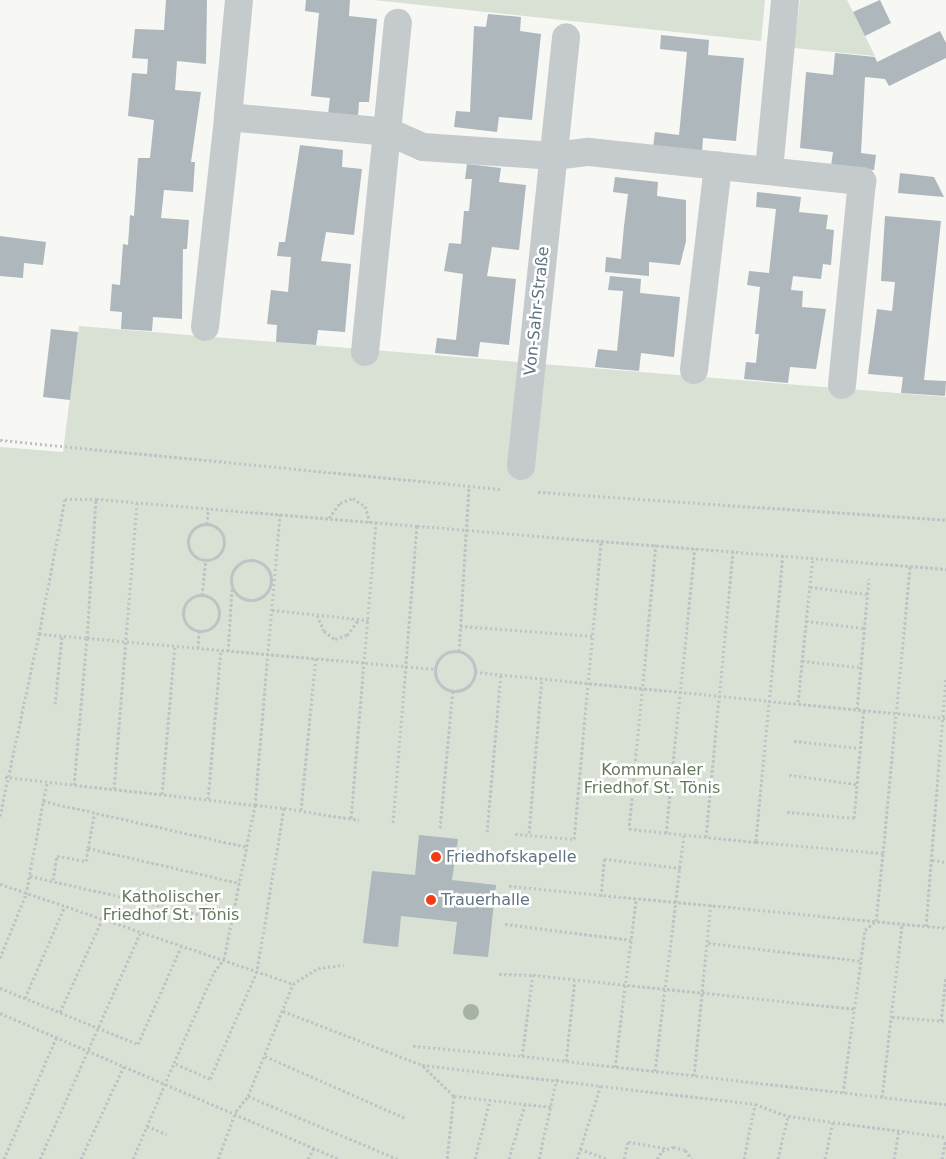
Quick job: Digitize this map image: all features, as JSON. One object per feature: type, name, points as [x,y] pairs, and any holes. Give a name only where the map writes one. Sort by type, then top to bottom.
[{"type":"street","points":[[205,327],[239,0]]},
{"type":"street","points":[[769,170],[784,0]]},
{"type":"street","points":[[365,352],[389,132],[398,23]]},
{"type":"street","name":"Von-Sahr-Straße","points":[[525,479],[566,37]]},
{"type":"street","points":[[228,117],[389,132],[423,147],[554,156],[589,152],[862,181],[842,385]]},
{"type":"street","points":[[694,370],[718,165]]},
{"type":"path","points":[[0,440],[508,490]]},
{"type":"path","points":[[525,479],[946,520]]},
{"type":"path","points":[[459,651],[469,486]]},
{"type":"path","points":[[330,518],[340,503],[353,498],[365,506],[370,522]]},
{"type":"path","points":[[0,816],[5,777],[39,634],[65,499],[137,502],[946,568]]},
{"type":"path","points":[[74,785],[87,638],[96,499]]},
{"type":"path","points":[[114,789],[137,502]]},
{"type":"path","points":[[207,524],[208,508]]},
{"type":"path","points":[[133,1159],[214,972],[224,959],[256,805],[280,514]]},
{"type":"path","points":[[351,818],[376,522]]},
{"type":"path","points":[[207,524],[217,528],[224,543],[216,557],[206,559],[193,554],[189,544],[191,532],[207,524]]},
{"type":"path","points":[[393,823],[408,666],[417,526]]},
{"type":"path","points":[[515,834],[529,833],[574,839],[590,682],[600,540]]},
{"type":"path","points":[[656,544],[640,689],[630,829],[756,842],[883,852]]},
{"type":"path","points":[[666,833],[695,548]]},
{"type":"path","points":[[706,837],[733,551]]},
{"type":"path","points":[[756,842],[767,699],[782,555]]},
{"type":"path","points":[[798,702],[813,557]]},
{"type":"path","points":[[202,595],[206,559]]},
{"type":"path","points":[[228,651],[232,572],[240,562],[253,560],[269,571],[268,590],[258,598],[245,599],[232,587]]},
{"type":"path","points":[[843,1093],[865,930],[876,921],[899,713],[910,565]]},
{"type":"path","points":[[857,709],[859,667],[869,579]]},
{"type":"path","points":[[810,587],[867,594]]},
{"type":"path","points":[[202,595],[212,599],[219,614],[211,628],[199,631],[188,626],[184,609],[190,599],[202,595]]},
{"type":"path","points":[[272,610],[368,620]]},
{"type":"path","points":[[316,615],[324,631],[335,639],[347,635],[359,619]]},
{"type":"path","points":[[806,621],[864,628]]},
{"type":"path","points":[[460,626],[593,636]]},
{"type":"path","points":[[198,648],[199,631]]},
{"type":"path","points":[[39,634],[435,669]]},
{"type":"path","points":[[55,704],[62,636]]},
{"type":"path","points":[[162,794],[175,646]]},
{"type":"path","points":[[208,799],[221,650]]},
{"type":"path","points":[[459,651],[472,660],[475,672],[466,688],[453,691],[440,685],[435,669],[442,654],[459,651]]},
{"type":"path","points":[[301,810],[316,658]]},
{"type":"path","points":[[802,661],[859,667]]},
{"type":"path","points":[[475,672],[590,682],[640,689],[798,702],[945,718]]},
{"type":"path","points":[[487,832],[501,674]]},
{"type":"path","points":[[529,833],[542,678]]},
{"type":"path","points":[[926,926],[945,718],[946,679]]},
{"type":"path","points":[[440,828],[453,691]]},
{"type":"path","points":[[787,812],[854,818],[864,709]]},
{"type":"path","points":[[794,741],[860,748]]},
{"type":"path","points":[[941,750],[946,751]]},
{"type":"path","points":[[789,775],[857,784]]},
{"type":"path","points":[[5,777],[301,810],[359,820]]},
{"type":"path","points":[[0,958],[26,894],[46,782]]},
{"type":"path","points":[[43,801],[247,847]]},
{"type":"path","points":[[174,1063],[210,1079],[257,970],[284,808]]},
{"type":"path","points":[[53,880],[58,856],[86,861],[95,813]]},
{"type":"path","points":[[655,1071],[684,835]]},
{"type":"path","points":[[88,848],[240,883]]},
{"type":"path","points":[[601,896],[604,860],[680,868]]},
{"type":"path","points":[[932,860],[946,862]]},
{"type":"path","points":[[30,876],[232,922]]},
{"type":"path","points":[[0,884],[64,908],[224,959],[293,984]]},
{"type":"path","points":[[509,886],[636,900],[711,903],[946,928]]},
{"type":"path","points":[[615,1067],[636,900]]},
{"type":"path","points":[[694,1076],[700,993],[708,943],[711,903]]},
{"type":"path","points":[[25,998],[64,908]]},
{"type":"path","points":[[60,1012],[102,920]]},
{"type":"path","points":[[505,924],[631,940]]},
{"type":"path","points":[[882,1097],[902,924]]},
{"type":"path","points":[[40,1159],[140,933]]},
{"type":"path","points":[[708,943],[861,962]]},
{"type":"path","points":[[0,988],[138,1044],[181,946]]},
{"type":"path","points":[[218,1159],[236,1111],[248,1096],[293,984],[318,968],[344,965]]},
{"type":"path","points":[[499,974],[533,975],[854,1009]]},
{"type":"path","points":[[522,1056],[533,975]]},
{"type":"path","points":[[941,1021],[946,977]]},
{"type":"path","points":[[566,1061],[575,980]]},
{"type":"path","points":[[283,1011],[422,1065],[557,1078],[755,1104],[788,1116],[833,1120],[946,1138],[942,1159]]},
{"type":"path","points":[[0,1013],[57,1036],[165,1085],[236,1111],[339,1159]]},
{"type":"path","points":[[892,1017],[946,1021]]},
{"type":"path","points":[[4,1159],[57,1036]]},
{"type":"path","points":[[413,1046],[522,1056],[946,1104]]},
{"type":"path","points":[[265,1056],[405,1118]]},
{"type":"path","points":[[422,1065],[454,1096],[553,1107]]},
{"type":"path","points":[[81,1159],[124,1066]]},
{"type":"path","points":[[539,1159],[553,1107],[557,1078]]},
{"type":"path","points":[[577,1159],[601,1084]]},
{"type":"path","points":[[248,1096],[398,1159]]},
{"type":"path","points":[[447,1159],[454,1096]]},
{"type":"path","points":[[475,1159],[490,1100]]},
{"type":"path","points":[[509,1159],[525,1104]]},
{"type":"path","points":[[744,1159],[755,1104]]},
{"type":"path","points":[[778,1159],[788,1116]]},
{"type":"path","points":[[825,1159],[833,1120]]},
{"type":"path","points":[[147,1126],[166,1134]]},
{"type":"path","points":[[894,1159],[899,1131]]},
{"type":"path","points":[[624,1159],[628,1142],[667,1148],[679,1147],[692,1159]]},
{"type":"path","points":[[308,1159],[314,1148]]},
{"type":"path","points":[[657,1159],[667,1148]]},
{"type":"path","points":[[580,1149],[608,1159]]},
{"type":"green space","points":[[373,0],[765,0],[761,41]]},
{"type":"green space","points":[[800,0],[847,0],[875,56],[794,48]]},
{"type":"green space","name":"Kommunaler Friedhof St. Tönis","points":[[79,326],[946,397],[946,1159],[0,1159],[0,447],[63,452]]},
{"type":"building","points":[[166,0],[207,0],[206,64],[177,61],[175,90],[201,92],[191,162],[195,162],[193,192],[164,190],[161,218],[189,220],[187,249],[183,249],[182,319],[153,317],[152,331],[121,329],[122,312],[110,311],[112,284],[120,285],[123,244],[128,245],[130,215],[134,216],[138,158],[150,158],[154,120],[128,116],[132,73],[147,74],[148,59],[132,58],[135,29],[164,30]]},
{"type":"building","points":[[306,0],[350,0],[349,16],[377,19],[369,102],[359,102],[358,117],[328,114],[330,98],[311,96],[319,13],[305,11]]},
{"type":"building","points":[[880,0],[891,23],[865,36],[853,12]]},
{"type":"building","points":[[488,14],[521,17],[520,31],[541,34],[532,120],[499,117],[497,132],[454,127],[456,111],[470,112],[474,26],[486,27]]},
{"type":"building","points":[[940,31],[946,43],[946,58],[889,86],[885,79],[865,77],[861,153],[876,155],[874,170],[831,166],[833,152],[800,148],[806,72],[833,75],[835,53],[875,57],[877,62]]},
{"type":"building","points":[[661,35],[709,40],[708,55],[744,58],[736,141],[703,138],[702,152],[653,147],[655,132],[679,135],[687,52],[660,49]]},
{"type":"building","points":[[300,145],[343,150],[342,167],[362,169],[354,235],[326,232],[321,261],[351,264],[345,332],[318,330],[316,345],[276,342],[277,325],[267,324],[271,290],[288,292],[291,257],[277,256],[279,242],[285,242]]},
{"type":"building","points":[[467,164],[501,168],[499,182],[526,185],[519,250],[492,247],[487,276],[516,279],[509,345],[480,342],[478,357],[435,353],[437,338],[456,340],[463,274],[444,271],[449,243],[461,244],[464,211],[469,211],[472,179],[465,179]]},
{"type":"building","points":[[900,173],[934,177],[944,197],[898,193]]},
{"type":"building","points":[[615,177],[658,182],[657,196],[686,200],[686,241],[680,265],[649,262],[649,276],[605,272],[606,257],[621,259],[628,194],[613,192]]},
{"type":"building","points":[[757,192],[801,197],[799,212],[828,215],[826,229],[834,230],[831,265],[823,264],[821,279],[793,276],[791,290],[803,291],[802,307],[826,309],[816,369],[790,367],[788,383],[744,379],[746,362],[756,363],[759,334],[755,334],[760,287],[747,285],[749,271],[769,273],[776,209],[756,207]]},
{"type":"building","points":[[885,216],[941,221],[924,380],[946,381],[945,396],[901,393],[903,377],[868,374],[877,309],[892,311],[895,282],[881,281]]},
{"type":"building","points":[[0,236],[46,242],[43,265],[24,263],[23,278],[0,276]]},
{"type":"building","points":[[610,276],[641,279],[640,293],[680,297],[674,357],[641,353],[639,371],[595,367],[598,349],[617,351],[623,291],[608,290]]},
{"type":"building","points":[[51,329],[78,332],[70,400],[43,397]]},
{"type":"building","name":"Trauerhalle","points":[[419,835],[458,839],[452,880],[496,885],[488,957],[453,954],[457,922],[401,916],[398,947],[363,943],[372,871],[415,875]]},
{"type":"place","name":"Friedhofskapelle","points":[[436,857]]},
{"type":"place","name":"Trauerhalle","points":[[431,900]]},
{"type":"park label","name":"Katholischer Friedhof St. Tönis","points":[[171,906]]}]
